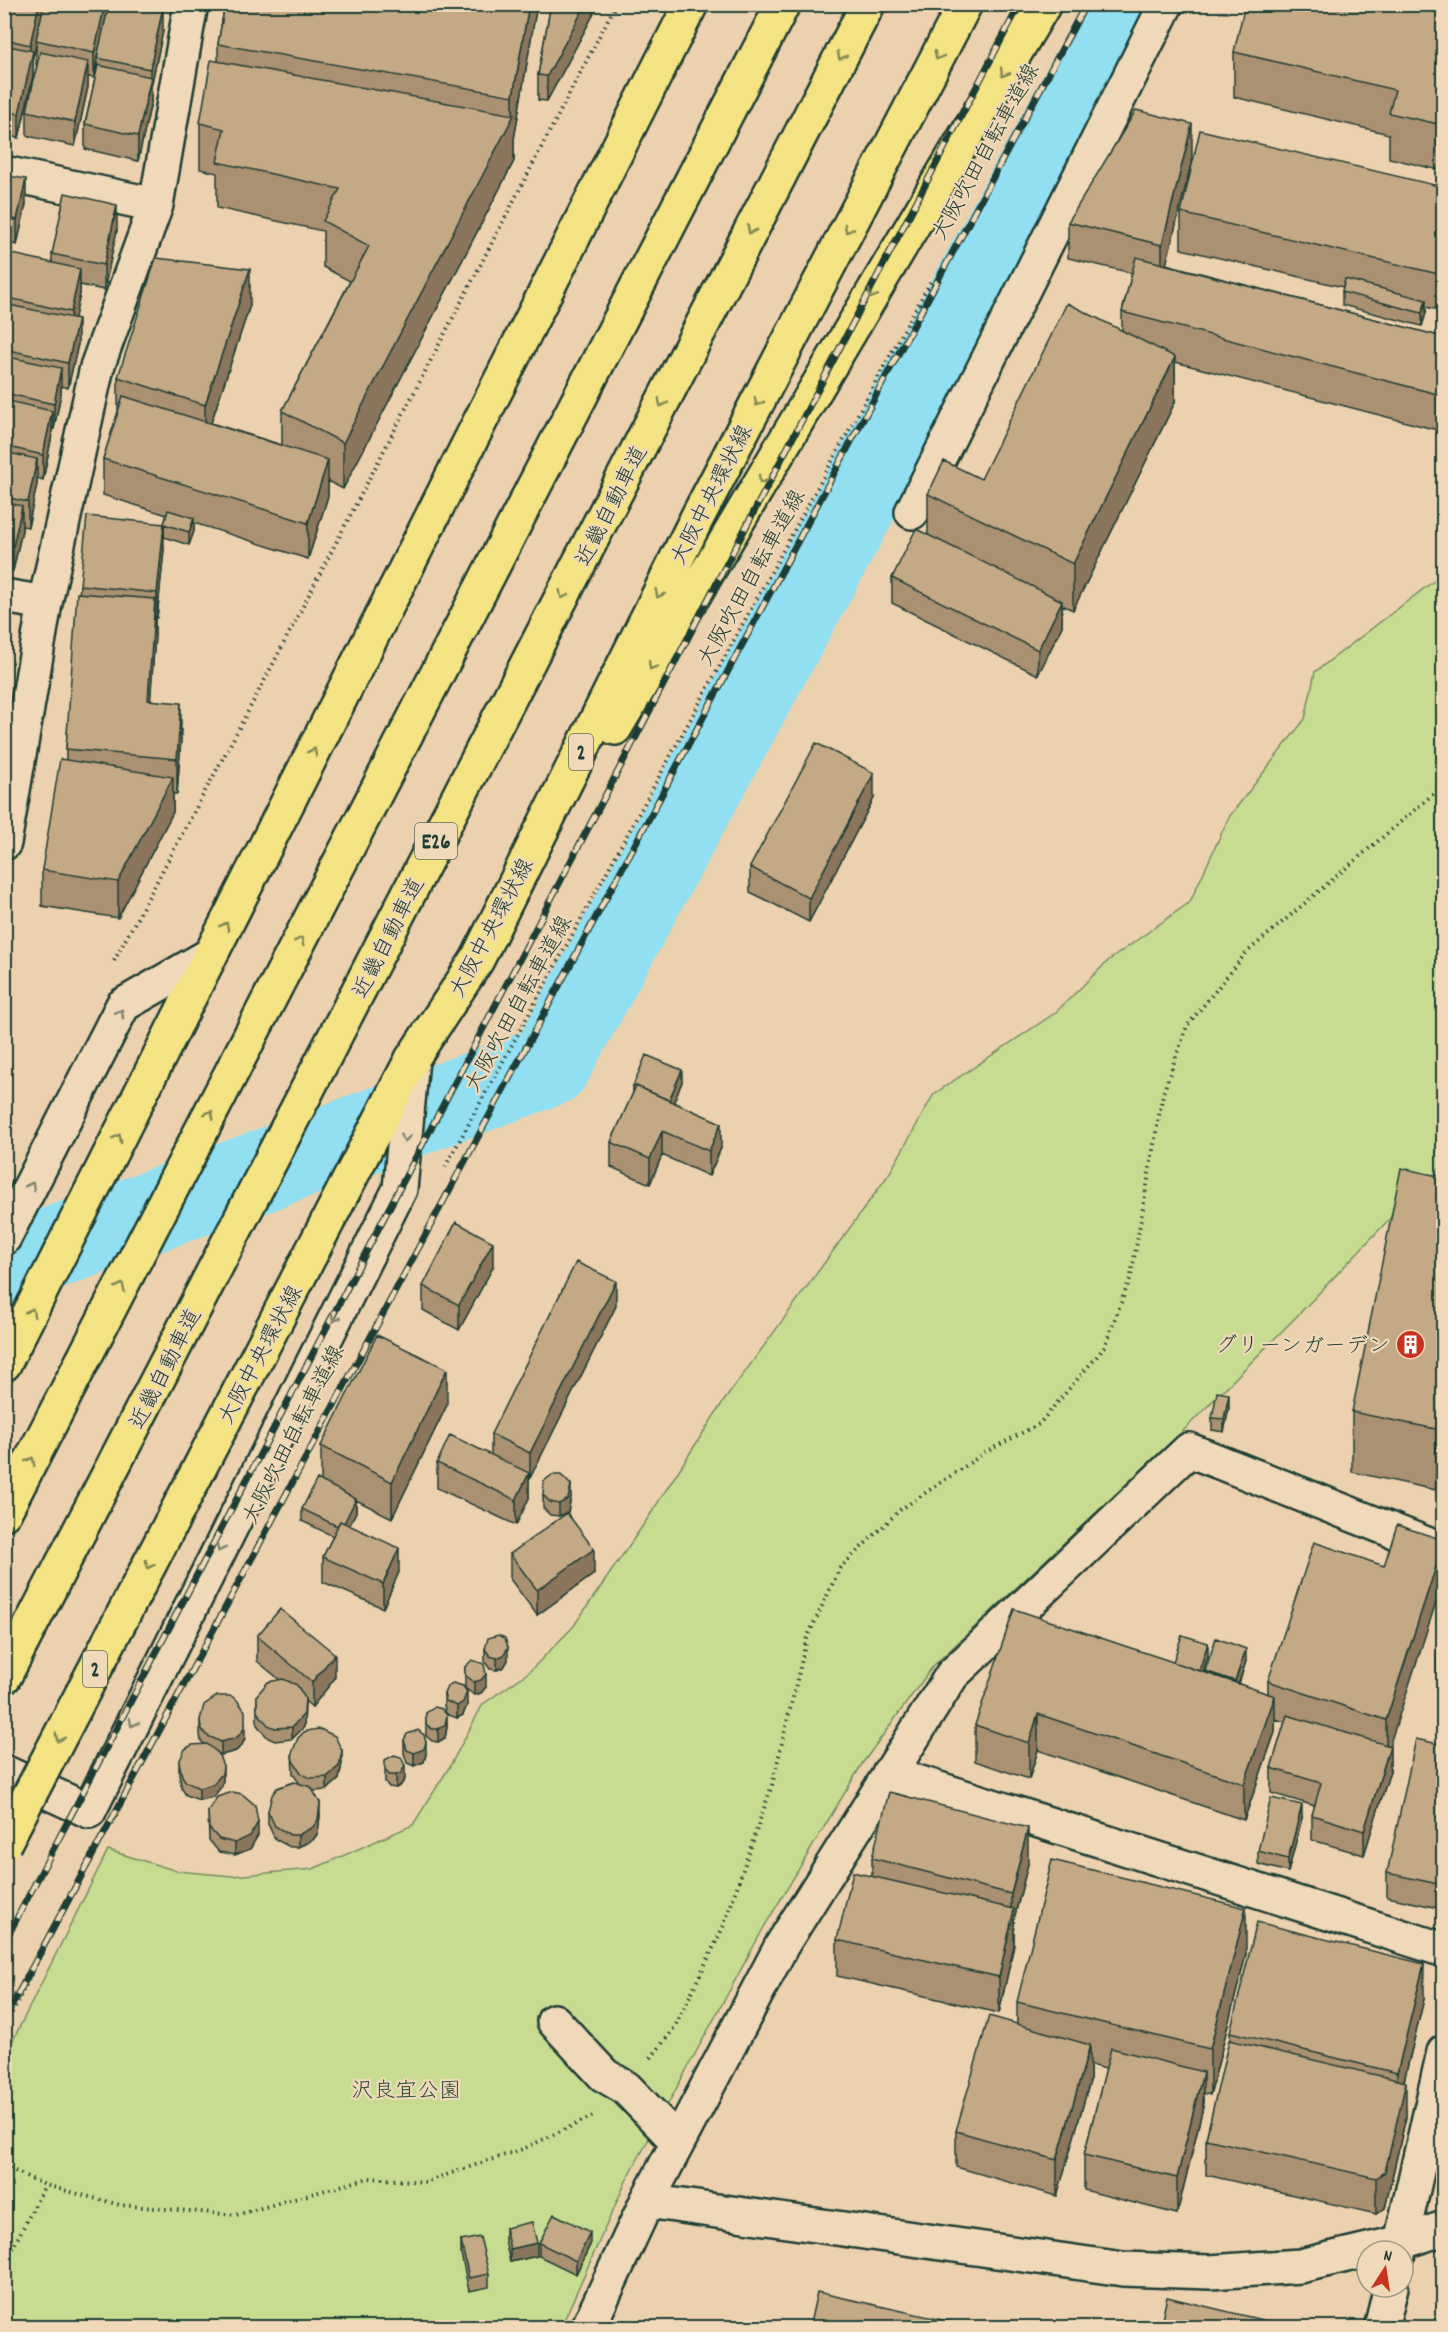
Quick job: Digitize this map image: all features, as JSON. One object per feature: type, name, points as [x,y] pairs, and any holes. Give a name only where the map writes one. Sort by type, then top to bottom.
[{"type":"main road","points":[[4,1364],[691,4]]},
{"type":"main road","points":[[4,1513],[783,4]]},
{"type":"main road","name":"近畿自動車道","points":[[4,1677],[868,4]]},
{"type":"main road","name":"大阪中央環状線","points":[[4,1844],[412,1059],[477,960],[698,518],[965,4]]},
{"type":"main road","points":[[477,960],[1044,4]]},
{"type":"street","points":[[4,843],[45,603],[97,367],[156,205],[191,4]]},
{"type":"street","points":[[912,512],[1166,4]]},
{"type":"street","points":[[4,173],[156,205]]},
{"type":"street","points":[[4,596],[45,603]]},
{"type":"street","points":[[4,1238],[123,1005],[210,955]]},
{"type":"street","points":[[4,1772],[89,1811],[400,1189],[412,1059]]},
{"type":"street","points":[[588,2328],[647,2201],[783,1945],[952,1675],[1189,1450],[1443,1551]]},
{"type":"street","points":[[889,1773],[1443,1950]]},
{"type":"street","points":[[561,2014],[619,2062],[626,2088],[678,2142]]},
{"type":"street","points":[[1402,2239],[1443,2052]]},
{"type":"street","points":[[647,2201],[1123,2270],[1210,2272],[1300,2266],[1355,2255]]},
{"type":"street","points":[[1415,2240],[1443,2228]]},
{"type":"street","points":[[1381,2328],[1388,2299]]},
{"type":"path","points":[[113,962],[260,689],[616,4]]},
{"type":"path","name":"大阪吹田自転車道線","points":[[445,1168],[936,272]]},
{"type":"path","points":[[4,2166],[45,2185],[120,2205],[236,2216],[369,2178],[425,2182],[523,2149],[598,2113],[626,2088],[675,2027],[724,1925],[772,1785],[807,1638],[840,1568],[900,1510],[986,1452],[1039,1424],[1104,1348],[1131,1276],[1162,1094],[1186,1026],[1246,952],[1443,786]]},
{"type":"path","points":[[4,2030],[94,1849]]},
{"type":"path","points":[[4,2265],[45,2185]]},
{"type":"green space","name":"沢良宜公園","points":[[1443,574],[1443,1165],[1186,1428],[933,1666],[862,1764],[764,1927],[626,2181],[561,2327],[5,2327],[4,2058],[108,1850],[177,1871],[232,1876],[313,1869],[413,1825],[450,1766],[483,1704],[529,1672],[573,1627],[648,1518],[721,1405],[889,1174],[934,1094],[1055,1013],[1108,961],[1190,902],[1229,817],[1305,719],[1315,672]]},
{"type":"green space","points":[[4,622],[13,623],[5,678]]},
{"type":"building","points":[[4,4],[39,4],[30,45],[4,39]]},
{"type":"building","points":[[44,4],[105,4],[94,53],[36,40]]},
{"type":"building","points":[[109,4],[153,4],[163,7],[150,69],[97,58]]},
{"type":"building","points":[[225,4],[529,4],[513,96],[218,44]]},
{"type":"building","points":[[551,4],[586,4],[547,76],[538,75]]},
{"type":"building","points":[[1245,4],[1443,4],[1443,125],[1389,113],[1395,90],[1234,52]]},
{"type":"building","points":[[4,45],[33,51],[19,114],[4,110]]},
{"type":"building","points":[[40,52],[88,62],[75,122],[27,111]]},
{"type":"building","points":[[211,60],[514,115],[343,443],[282,411],[369,246],[323,221],[340,189],[217,162],[224,129],[200,123]]},
{"type":"building","points":[[98,65],[151,77],[138,136],[85,124]]},
{"type":"building","points":[[1136,110],[1192,124],[1162,245],[1068,222]]},
{"type":"building","points":[[1200,130],[1443,187],[1443,275],[1181,213]]},
{"type":"building","points":[[4,175],[26,179],[17,220],[4,217]]},
{"type":"building","points":[[65,193],[117,205],[104,265],[52,254]]},
{"type":"building","points":[[4,221],[11,223],[4,251]]},
{"type":"building","points":[[8,253],[80,269],[71,312],[4,297],[4,269]]},
{"type":"building","points":[[1136,257],[1443,337],[1441,395],[1122,312]]},
{"type":"building","points":[[156,258],[250,269],[205,405],[118,377]]},
{"type":"building","points":[[1345,279],[1426,300],[1422,313],[1342,292]]},
{"type":"building","points":[[1067,303],[1175,357],[1073,564],[928,494],[944,461],[981,479]]},
{"type":"building","points":[[4,304],[78,319],[68,363],[4,349]]},
{"type":"building","points":[[4,356],[61,368],[54,404],[4,393]]},
{"type":"building","points":[[123,396],[328,460],[308,523],[103,459]]},
{"type":"building","points":[[4,400],[52,411],[43,455],[4,446]]},
{"type":"building","points":[[4,452],[37,459],[28,502],[4,497]]},
{"type":"building","points":[[4,502],[22,506],[13,546],[4,544]]},
{"type":"building","points":[[168,510],[194,518],[189,532],[164,524]]},
{"type":"building","points":[[87,516],[164,524],[157,593],[80,585]]},
{"type":"building","points":[[916,529],[1062,601],[1038,650],[892,578]]},
{"type":"building","points":[[77,593],[155,599],[148,700],[181,703],[177,759],[66,749]]},
{"type":"building","points":[[816,743],[874,773],[809,898],[750,867]]},
{"type":"building","points":[[60,759],[173,777],[118,882],[42,870]]},
{"type":"building","points":[[646,1055],[682,1070],[669,1100],[633,1086]]},
{"type":"building","points":[[636,1086],[721,1123],[709,1151],[662,1131],[650,1159],[611,1142]]},
{"type":"building","name":"グリーンガーデン","points":[[1401,1168],[1443,1177],[1443,1390],[1436,1429],[1352,1412]]},
{"type":"building","points":[[456,1222],[493,1242],[459,1305],[423,1286]]},
{"type":"building","points":[[576,1262],[616,1281],[530,1453],[491,1434]]},
{"type":"building","points":[[377,1335],[447,1369],[392,1482],[321,1446]]},
{"type":"building","points":[[1217,1392],[1229,1394],[1224,1419],[1212,1418]]},
{"type":"building","points":[[450,1435],[529,1473],[516,1500],[437,1463]]},
{"type":"building","points":[[552,1475],[561,1475],[571,1485],[568,1499],[559,1504],[550,1502],[543,1495],[544,1481]]},
{"type":"building","points":[[317,1479],[356,1499],[344,1523],[340,1521],[337,1526],[302,1509]]},
{"type":"building","points":[[567,1513],[594,1549],[537,1590],[510,1554]]},
{"type":"building","points":[[340,1521],[399,1548],[383,1584],[323,1557]]},
{"type":"building","points":[[1397,1525],[1443,1540],[1443,1545],[1386,1720],[1268,1681],[1314,1542],[1384,1566]]},
{"type":"building","points":[[280,1609],[335,1654],[312,1682],[257,1636]]},
{"type":"building","points":[[1014,1609],[1275,1696],[1244,1784],[1038,1714],[1029,1743],[975,1725]]},
{"type":"building","points":[[1443,1623],[1443,1655],[1437,1653]]},
{"type":"building","points":[[498,1635],[505,1638],[508,1647],[504,1655],[497,1658],[490,1656],[485,1649],[488,1638]]},
{"type":"building","points":[[1182,1635],[1208,1643],[1199,1671],[1173,1662]]},
{"type":"building","points":[[1216,1638],[1246,1649],[1235,1681],[1205,1671]]},
{"type":"building","points":[[472,1660],[484,1664],[486,1674],[481,1680],[474,1682],[465,1675],[465,1667]]},
{"type":"building","points":[[283,1679],[297,1685],[305,1698],[304,1714],[292,1727],[275,1728],[268,1725],[257,1712],[257,1695],[268,1682]]},
{"type":"building","points":[[453,1683],[463,1686],[467,1692],[463,1702],[457,1706],[446,1701],[444,1694],[447,1686]]},
{"type":"building","points":[[217,1696],[231,1696],[245,1711],[245,1725],[242,1732],[236,1738],[221,1742],[206,1735],[201,1728],[200,1720],[204,1705]]},
{"type":"building","points":[[435,1707],[442,1709],[447,1715],[445,1725],[432,1729],[426,1724],[426,1713]]},
{"type":"building","points":[[1287,1715],[1390,1746],[1364,1831],[1312,1815],[1321,1783],[1271,1768]]},
{"type":"building","points":[[320,1729],[335,1736],[342,1751],[339,1766],[327,1777],[310,1778],[302,1774],[293,1761],[292,1753],[298,1738],[304,1732]]},
{"type":"building","points":[[418,1730],[424,1735],[426,1742],[424,1749],[414,1753],[407,1750],[404,1740],[407,1734]]},
{"type":"building","points":[[1416,1739],[1443,1745],[1443,1885],[1387,1873]]},
{"type":"building","points":[[207,1744],[218,1753],[223,1766],[222,1774],[213,1784],[199,1788],[186,1782],[179,1762],[185,1749],[192,1745]]},
{"type":"building","points":[[394,1755],[401,1757],[405,1766],[401,1773],[389,1775],[385,1769],[385,1760]]},
{"type":"building","points":[[294,1782],[311,1787],[320,1803],[318,1820],[313,1827],[298,1835],[290,1835],[275,1826],[268,1811],[272,1795],[277,1788]]},
{"type":"building","points":[[233,1792],[242,1794],[255,1805],[258,1822],[250,1836],[235,1843],[219,1839],[209,1828],[208,1811],[217,1797]]},
{"type":"building","points":[[889,1792],[1028,1828],[1011,1894],[872,1858]]},
{"type":"building","points":[[1271,1798],[1302,1805],[1288,1859],[1258,1851]]},
{"type":"building","points":[[1052,1860],[1246,1908],[1210,2049],[1017,2002]]},
{"type":"building","points":[[853,1872],[1014,1909],[999,1977],[837,1940]]},
{"type":"building","points":[[1257,1922],[1424,1964],[1397,2073],[1230,2032]]},
{"type":"building","points":[[989,2016],[1090,2045],[1057,2160],[956,2131]]},
{"type":"building","points":[[1229,2040],[1406,2082],[1385,2172],[1376,2178],[1206,2139]]},
{"type":"building","points":[[1111,2048],[1203,2072],[1177,2178],[1084,2155]]},
{"type":"building","points":[[554,2214],[590,2232],[576,2261],[539,2243]]},
{"type":"building","points":[[532,2222],[537,2243],[510,2249],[505,2228]]},
{"type":"building","points":[[480,2237],[489,2274],[469,2278],[461,2241]]},
{"type":"building","points":[[817,2292],[956,2323],[955,2328],[809,2328]]},
{"type":"building","points":[[1167,2297],[1275,2323],[1274,2328],[1160,2328]]},
{"type":"building","points":[[974,2324],[987,2328],[973,2328]]},
{"type":"waterway","points":[[4,1266],[550,1065],[1129,4]]},
{"type":"railway","points":[[4,1943],[1020,4]]},
{"type":"railway","points":[[4,2020],[1086,4]]},
{"type":"place","name":"グリーンガーデン","points":[[1411,1344]]}]
